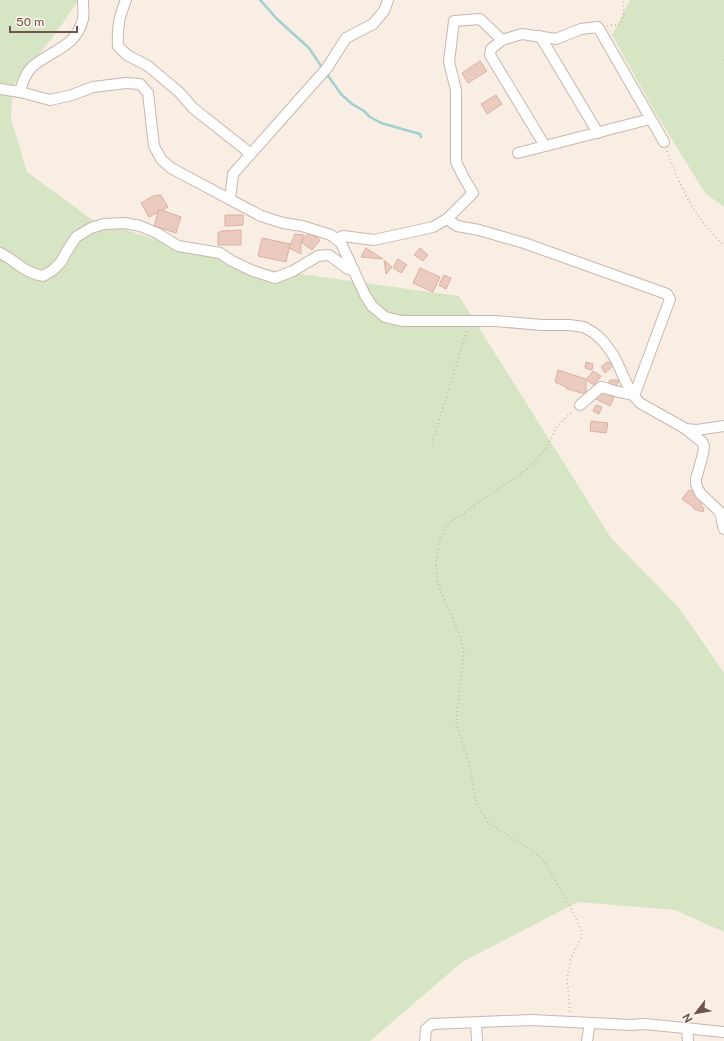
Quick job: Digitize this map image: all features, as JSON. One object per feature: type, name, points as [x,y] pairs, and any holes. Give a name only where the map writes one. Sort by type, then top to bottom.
[{"type":"street","points":[[20,92],[24,78],[32,67],[67,45],[76,35],[83,19],[84,0]]},
{"type":"street","points":[[126,0],[119,18],[117,33],[118,46],[127,55],[148,66],[179,92],[193,108],[251,154]]},
{"type":"street","points":[[230,200],[233,174],[327,68],[346,38],[373,24],[384,11],[388,0]]},
{"type":"street","points":[[336,239],[343,236],[374,240],[433,227],[447,219],[473,193],[456,162],[456,90],[449,62],[454,21],[480,19],[502,40]]},
{"type":"street","points":[[545,146],[490,55],[491,49],[502,40],[522,34],[556,39],[581,29],[598,27],[664,142]]},
{"type":"street","points":[[540,36],[598,133]]},
{"type":"street","points":[[0,89],[20,92],[50,100],[72,95],[93,87],[126,83],[140,84],[148,93],[154,146],[161,159],[171,168],[261,216],[331,235],[341,243],[365,295],[372,306],[385,317],[402,321],[495,321],[536,325],[584,327],[594,333],[604,341],[612,353],[633,395],[640,403],[686,429],[700,439],[704,446],[696,479],[697,489],[720,512],[724,529]]},
{"type":"street","points":[[518,153],[650,119]]},
{"type":"street","points":[[447,219],[457,226],[478,230],[524,243],[667,294],[670,299],[633,395]]},
{"type":"street","points":[[0,253],[10,257],[17,264],[31,273],[43,276],[53,270],[61,262],[76,237],[90,228],[104,224],[126,223],[140,226],[157,233],[178,246],[220,252],[232,261],[253,271],[275,278],[318,256],[329,255],[348,269],[354,270]]},
{"type":"street","points":[[580,405],[602,387],[633,395]]},
{"type":"street","points":[[686,429],[697,430],[724,426]]},
{"type":"street","points":[[425,1041],[426,1029],[432,1024],[531,1020],[631,1025],[645,1024],[724,1032]]},
{"type":"street","points":[[476,1023],[477,1041]]},
{"type":"street","points":[[587,1041],[590,1023]]},
{"type":"street","points":[[687,1028],[688,1041]]},
{"type":"path","points":[[598,27],[621,24],[624,13],[623,0]]},
{"type":"path","points":[[664,142],[676,175],[692,209],[711,233],[724,246]]},
{"type":"path","points":[[432,443],[470,321]]},
{"type":"path","points":[[571,1022],[567,979],[571,958],[581,938],[582,932],[570,906],[544,862],[530,849],[488,822],[476,804],[468,760],[456,723],[464,653],[460,635],[442,595],[437,578],[436,561],[439,543],[446,525],[529,468],[548,445],[557,426],[580,405]]},
{"type":"green space","points":[[0,0],[79,0],[53,37],[13,85],[11,119],[27,172],[91,219],[167,243],[271,270],[459,296],[611,538],[680,609],[724,673],[724,932],[675,910],[578,902],[462,962],[370,1041],[0,1041]]},
{"type":"green space","points":[[630,0],[724,0],[724,207],[705,193],[655,112],[612,35]]},
{"type":"building","points":[[480,61],[487,71],[468,83],[462,73]]},
{"type":"building","points":[[496,95],[502,104],[487,114],[481,104]]},
{"type":"building","points":[[161,195],[168,207],[149,217],[141,203],[153,196]]},
{"type":"building","points":[[159,209],[181,217],[176,233],[154,226]]},
{"type":"building","points":[[225,215],[243,215],[243,225],[225,226]]},
{"type":"building","points":[[241,230],[241,245],[218,245],[218,233],[221,231]]},
{"type":"building","points":[[309,232],[320,240],[312,250],[301,242]]},
{"type":"building","points":[[295,234],[304,235],[301,242],[301,254],[289,248]]},
{"type":"building","points":[[262,238],[290,244],[286,262],[258,256]]},
{"type":"building","points":[[366,248],[383,259],[361,257]]},
{"type":"building","points":[[420,248],[428,255],[423,261],[414,255]]},
{"type":"building","points":[[398,259],[407,265],[401,273],[393,268]]},
{"type":"building","points":[[384,260],[392,267],[386,274]]},
{"type":"building","points":[[420,268],[440,277],[433,292],[413,283]]},
{"type":"building","points":[[444,275],[451,278],[446,289],[439,285]]},
{"type":"building","points":[[586,362],[593,364],[592,370],[585,368]]},
{"type":"building","points":[[607,362],[610,362],[613,366],[605,373],[601,367]]},
{"type":"building","points":[[558,370],[586,379],[586,394],[567,389],[566,387],[555,382]]},
{"type":"building","points":[[593,371],[601,376],[594,385],[586,380]]},
{"type":"building","points":[[610,380],[620,380],[614,388],[608,384]]},
{"type":"building","points":[[599,391],[614,397],[610,406],[596,399]]},
{"type":"building","points":[[596,405],[602,407],[599,414],[593,411]]},
{"type":"building","points":[[591,421],[608,423],[606,433],[590,431]]},
{"type":"building","points":[[689,490],[695,493],[702,500],[701,506],[704,508],[703,512],[694,509],[682,499]]},
{"type":"waterway","points":[[260,0],[277,19],[309,48],[323,69]]},
{"type":"waterway","points":[[326,73],[341,94],[370,117],[381,123],[420,134],[421,137]]}]
